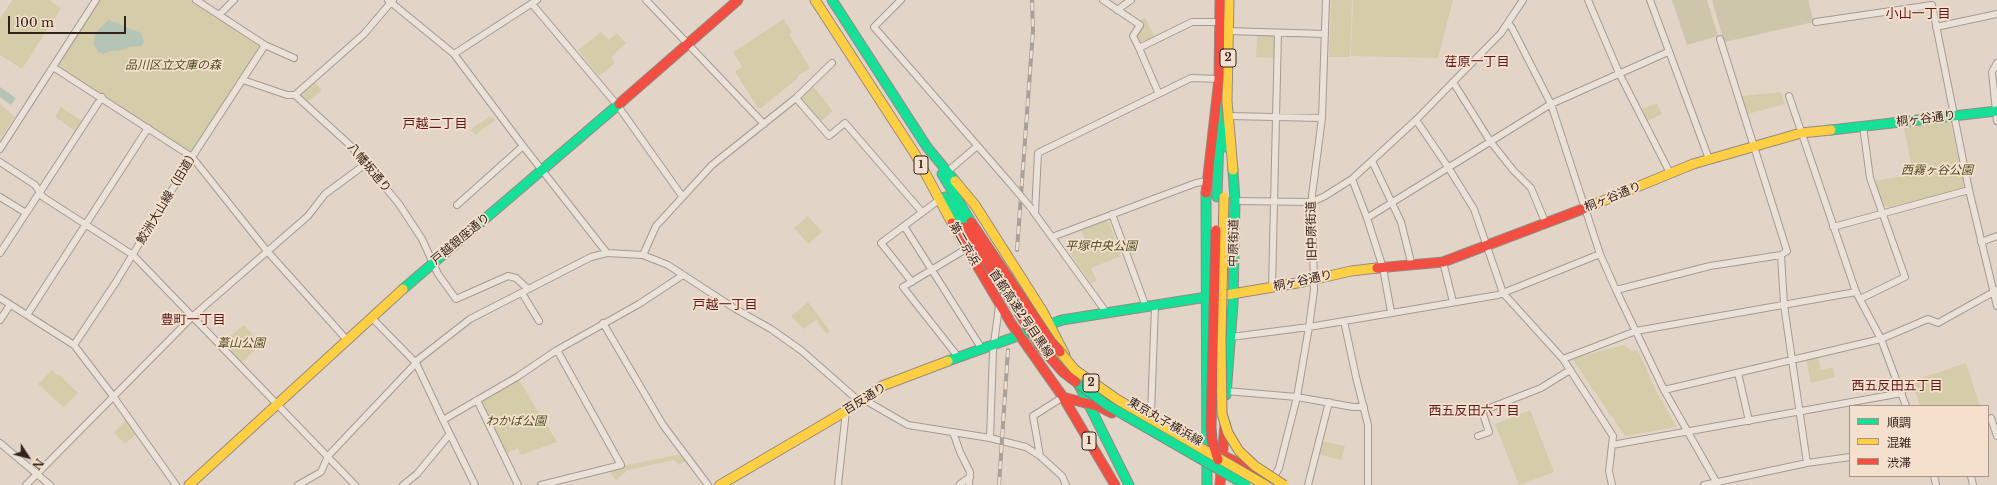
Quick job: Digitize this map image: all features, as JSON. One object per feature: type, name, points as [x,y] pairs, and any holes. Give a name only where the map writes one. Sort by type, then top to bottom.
[{"type":"main road","name":"戸越銀座通り","points":[[189,485],[276,404],[432,264],[542,172],[738,0]]},
{"type":"main road","name":"第二京浜","points":[[815,0],[916,154],[966,249],[1019,334],[1063,397],[1115,485]]},
{"type":"main road","name":"1","points":[[832,0],[927,147],[975,205],[1049,324],[1129,485]]},
{"type":"main road","name":"2","points":[[1207,485],[1207,181],[1219,79],[1220,0]]},
{"type":"main road","name":"中原街道","points":[[1220,480],[1231,337],[1235,201],[1228,116],[1229,0]]},
{"type":"main road","name":"2","points":[[1217,102],[1221,197],[1222,414],[1228,433],[1239,451],[1255,466],[1284,485]]},
{"type":"main road","name":"桐ヶ谷通り","points":[[1106,312],[1272,288],[1350,271],[1444,262],[1546,224],[1709,159],[1801,134],[1996,111]]},
{"type":"main road","name":"2","points":[[1228,116],[1221,197],[1211,427],[1213,445],[1218,460],[1226,475],[1235,485]]},
{"type":"main road","name":"首都高速2号目黒線","points":[[927,147],[968,224],[1042,348],[1063,372],[1107,405],[1246,485]]},
{"type":"main road","name":"首都高速2号目黒線","points":[[916,154],[968,224],[1051,342],[1075,370],[1118,400],[1272,484]]},
{"type":"main road","name":"百反通り","points":[[720,485],[846,411],[882,386],[1049,324],[1106,312]]},
{"type":"main road","name":"東京丸子横浜線","points":[[1065,354],[1079,370],[1095,382],[1272,484]]},
{"type":"main road","name":"東京丸子横浜線","points":[[1063,397],[1100,407],[1122,418],[1207,468],[1220,480],[1235,485]]},
{"type":"main road","points":[[1225,422],[1239,448],[1249,461],[1272,484]]},
{"type":"street","points":[[0,149],[96,0]]},
{"type":"street","points":[[196,0],[266,45],[294,58]]},
{"type":"street","points":[[219,15],[234,0]]},
{"type":"street","points":[[646,0],[764,124]]},
{"type":"street","points":[[901,0],[874,27],[976,147],[1009,182],[1033,211],[1106,312]]},
{"type":"street","points":[[1103,0],[1140,25],[1133,36],[1158,92]]},
{"type":"street","points":[[1117,10],[1132,0]]},
{"type":"street","name":"旧中原街道","points":[[1272,484],[1279,468],[1297,397],[1310,327],[1314,290],[1312,202],[1322,118],[1326,0]]},
{"type":"street","points":[[1235,201],[1312,202],[1325,196],[1352,179],[1416,120],[1453,82],[1508,23],[1523,0]]},
{"type":"street","points":[[1588,0],[1619,72],[1670,174]]},
{"type":"street","points":[[1650,0],[1668,52],[1709,159]]},
{"type":"street","points":[[295,96],[364,34],[391,1],[454,54],[522,146],[607,253]]},
{"type":"street","points":[[454,54],[535,2],[618,106],[682,196]]},
{"type":"street","points":[[1816,22],[1932,5],[1969,190],[1981,242],[1995,292],[1997,306]]},
{"type":"street","points":[[1936,27],[1997,14]]},
{"type":"street","points":[[1138,48],[1192,22],[1220,22]]},
{"type":"street","points":[[1508,23],[1512,28],[1550,104],[1586,208],[1600,254],[1616,290],[1664,390],[1718,484]]},
{"type":"street","points":[[1228,31],[1278,34],[1325,34]]},
{"type":"street","points":[[1272,288],[1278,34]]},
{"type":"street","points":[[1616,290],[1710,266],[1781,255],[1787,251],[1720,38]]},
{"type":"street","name":"鮫洲大山線（旧道）","points":[[74,345],[133,255],[192,157],[266,45]]},
{"type":"street","points":[[1367,218],[1392,201],[1550,104],[1619,72],[1668,52]]},
{"type":"street","points":[[643,255],[656,226],[712,165],[796,98],[832,63]]},
{"type":"street","points":[[1997,63],[1992,72],[1997,121]]},
{"type":"street","points":[[53,67],[102,97],[192,157],[267,251],[347,340]]},
{"type":"street","points":[[1033,211],[1038,153],[1158,92],[1191,78],[1219,79]]},
{"type":"street","name":"八幡坂通り","points":[[243,80],[287,95],[295,96],[330,125],[367,163],[399,204],[422,239],[432,264],[456,299],[508,276],[516,278],[528,289]]},
{"type":"street","points":[[1453,82],[1490,141],[1512,170],[1531,188],[1546,224]]},
{"type":"street","points":[[1789,96],[1856,292],[1881,339],[1906,405]]},
{"type":"street","points":[[0,253],[102,97]]},
{"type":"street","points":[[796,98],[829,136],[845,123],[922,212]]},
{"type":"street","points":[[1228,116],[1322,118]]},
{"type":"street","points":[[1416,120],[1474,209],[1503,293],[1563,359],[1613,436],[1609,471],[1612,485]]},
{"type":"street","points":[[1860,299],[1905,277],[1870,178],[1862,126]]},
{"type":"street","points":[[27,315],[148,128]]},
{"type":"street","points":[[457,205],[522,146]]},
{"type":"street","points":[[947,172],[976,147]]},
{"type":"street","points":[[1372,161],[1392,201],[1404,233],[1412,266]]},
{"type":"street","points":[[0,162],[35,185],[43,197],[133,255],[355,485]]},
{"type":"street","points":[[26,485],[192,316],[308,216],[325,194],[367,163]]},
{"type":"street","points":[[1352,179],[1367,218],[1383,268],[1391,312]]},
{"type":"street","points":[[1052,237],[1196,183],[1207,181]]},
{"type":"street","points":[[1833,227],[1969,190]]},
{"type":"street","points":[[0,197],[26,213]]},
{"type":"street","points":[[912,282],[881,243],[939,200]]},
{"type":"street","points":[[1112,214],[1146,307]]},
{"type":"street","points":[[904,226],[982,349]]},
{"type":"street","points":[[1981,242],[1997,236]]},
{"type":"street","points":[[959,358],[904,287],[966,249]]},
{"type":"street","points":[[298,485],[321,472],[328,456],[416,363],[470,319],[591,257],[607,253],[643,255],[668,265],[795,346],[862,400],[908,425],[990,438],[1026,447],[1040,456],[1062,476],[1066,485]]},
{"type":"street","points":[[1231,337],[1310,327],[1503,293],[1600,254]]},
{"type":"street","points":[[1781,255],[1784,305],[1807,463]]},
{"type":"street","points":[[1444,262],[1453,302]]},
{"type":"street","points":[[443,420],[517,377],[603,322],[639,304],[683,275]]},
{"type":"street","points":[[1563,359],[1636,330],[1856,292]]},
{"type":"street","points":[[1664,390],[1881,339],[1928,319],[1938,323],[1995,292]]},
{"type":"street","points":[[522,293],[539,321]]},
{"type":"street","points":[[0,298],[74,345],[113,396],[176,485]]},
{"type":"street","points":[[990,438],[994,344],[1000,304]]},
{"type":"street","points":[[0,320],[10,305]]},
{"type":"street","points":[[1151,414],[1155,306]]},
{"type":"street","points":[[372,318],[416,363],[449,435],[475,485]]},
{"type":"street","points":[[1344,321],[1368,425],[1368,485]]},
{"type":"street","points":[[603,322],[664,425],[708,485]]},
{"type":"street","points":[[546,484],[621,465],[557,350]]},
{"type":"street","points":[[1478,436],[1489,432],[1482,411],[1542,388],[1570,370]]},
{"type":"street","points":[[1738,373],[1749,421]]},
{"type":"street","points":[[1226,391],[1297,397],[1353,407],[1364,407]]},
{"type":"street","points":[[1612,446],[1902,393]]},
{"type":"street","points":[[1040,456],[1033,416],[1063,397]]},
{"type":"street","points":[[477,400],[518,485]]},
{"type":"street","points":[[1308,485],[1329,402]]},
{"type":"street","points":[[838,485],[846,411]]},
{"type":"street","points":[[1992,418],[1997,436]]},
{"type":"street","points":[[953,432],[960,452],[970,472],[969,485]]},
{"type":"street","points":[[403,485],[417,474],[449,435]]},
{"type":"street","points":[[0,443],[50,485]]},
{"type":"street","points":[[1704,485],[1718,484],[1807,463],[1849,457]]},
{"type":"street","points":[[961,485],[960,484],[970,477]]},
{"type":"green space","points":[[12,0],[49,0],[61,8],[22,69],[0,55],[0,19]]},
{"type":"green space","name":"品川区立文庫の森","points":[[96,0],[195,0],[265,45],[192,157],[53,67]]},
{"type":"green space","points":[[1331,0],[1352,0],[1350,57],[1329,57]]},
{"type":"green space","points":[[1353,0],[1453,0],[1438,58],[1351,56]]},
{"type":"green space","points":[[1145,18],[1155,37],[1140,42],[1135,36],[1139,21]]},
{"type":"green space","points":[[784,19],[792,32],[789,34],[810,68],[799,75],[797,79],[761,108],[758,108],[735,72],[742,67],[733,52]]},
{"type":"green space","points":[[601,32],[609,40],[617,33],[626,43],[611,57],[615,63],[599,76],[578,50]]},
{"type":"green space","points":[[1257,35],[1276,36],[1275,58],[1256,57]]},
{"type":"green space","points":[[314,82],[322,90],[308,102],[300,95]]},
{"type":"green space","points":[[812,85],[833,111],[819,123],[797,98]]},
{"type":"green space","points":[[1781,92],[1785,104],[1748,114],[1742,96]]},
{"type":"green space","points":[[1657,103],[1662,114],[1647,121],[1642,109]]},
{"type":"green space","points":[[0,104],[15,117],[0,139]]},
{"type":"green space","points":[[61,107],[82,121],[75,131],[55,117]]},
{"type":"green space","points":[[491,116],[495,120],[475,135],[471,129]]},
{"type":"green space","name":"西霧ヶ谷公園","points":[[1947,121],[1951,124],[1964,186],[1962,189],[1889,207],[1883,205],[1874,181],[1913,174],[1904,128]]},
{"type":"green space","points":[[808,216],[822,232],[808,244],[794,228]]},
{"type":"green space","name":"平塚中央公園","points":[[1106,221],[1109,223],[1121,256],[1091,268],[1097,281],[1091,283],[1068,250],[1086,242],[1081,230]]},
{"type":"green space","points":[[808,302],[830,331],[827,334],[816,320],[804,329],[791,316]]},
{"type":"green space","name":"葦山公園","points":[[244,325],[261,344],[240,364],[221,343]]},
{"type":"green space","points":[[1623,345],[1632,350],[1638,351],[1658,395],[1677,427],[1625,436],[1573,360],[1575,358]]},
{"type":"green space","points":[[1818,355],[1821,370],[1833,367],[1835,377],[1811,383],[1806,358]]},
{"type":"green space","points":[[1966,363],[1980,405],[1920,405],[1912,381]]},
{"type":"green space","points":[[52,370],[78,393],[63,407],[38,384]]},
{"type":"green space","name":"わかば公園","points":[[517,377],[557,442],[521,455],[518,448],[504,455],[477,400]]},
{"type":"green space","points":[[1530,410],[1554,472],[1519,485],[1495,424]]},
{"type":"green space","points":[[128,419],[137,433],[125,444],[114,432]]},
{"type":"green space","points":[[1321,441],[1345,446],[1341,460],[1318,454]]},
{"type":"green space","points":[[682,454],[687,460],[679,465],[674,460],[628,470],[616,480],[607,469]]},
{"type":"shaded area","points":[[1672,0],[1707,0],[1718,36],[1687,45]]},
{"type":"shaded area","points":[[1712,0],[1808,0],[1814,22],[1724,42]]},
{"type":"shaded area","points":[[109,20],[141,33],[144,41],[142,46],[129,47],[104,54],[98,52],[94,45],[95,33]]},
{"type":"shaded area","points":[[0,87],[16,98],[11,105],[0,97]]},
{"type":"railway","points":[[1017,250],[1033,30],[1032,0]]},
{"type":"railway","points":[[999,485],[1008,350]]},
{"type":"traffic: fast","points":[[832,0],[927,147],[955,181]]},
{"type":"traffic: fast","points":[[1217,102],[1219,135],[1217,197]]},
{"type":"traffic: fast","points":[[403,289],[619,104]]},
{"type":"traffic: fast","points":[[1831,130],[1997,111]]},
{"type":"traffic: fast","points":[[1226,147],[1228,116]]},
{"type":"traffic: fast","points":[[1226,395],[1233,304],[1235,201],[1233,170]]},
{"type":"traffic: fast","points":[[942,174],[971,222]]},
{"type":"traffic: fast","points":[[1206,193],[1207,485]]},
{"type":"traffic: fast","points":[[945,197],[964,227]]},
{"type":"traffic: fast","points":[[948,361],[1062,320],[1213,296]]},
{"type":"traffic: fast","points":[[1077,381],[1129,485]]},
{"type":"traffic: fast","points":[[1076,382],[1107,405],[1246,485]]},
{"type":"traffic: slow","points":[[815,0],[915,154],[952,223]]},
{"type":"traffic: slow","points":[[1229,0],[1227,101],[1233,170]]},
{"type":"traffic: slow","points":[[1588,207],[1693,164],[1801,133],[1831,130]]},
{"type":"traffic: slow","points":[[955,181],[975,205],[1043,312],[1065,355]]},
{"type":"traffic: slow","points":[[1224,197],[1221,341],[1222,414],[1228,433],[1239,451],[1255,466],[1284,485]]},
{"type":"traffic: slow","points":[[1226,295],[1303,282],[1351,271],[1377,268]]},
{"type":"traffic: slow","points":[[189,485],[403,289]]},
{"type":"traffic: slow","points":[[1060,352],[1075,370],[1118,400],[1265,485]]},
{"type":"traffic: slow","points":[[720,485],[846,411],[882,386],[948,361]]},
{"type":"traffic: jam","points":[[619,104],[738,0]]},
{"type":"traffic: jam","points":[[1206,193],[1219,79],[1220,0]]},
{"type":"traffic: jam","points":[[1377,268],[1443,262],[1588,207]]},
{"type":"traffic: jam","points":[[971,222],[1051,342],[1060,352]]},
{"type":"traffic: jam","points":[[952,223],[1011,323],[1063,397],[1115,485]]},
{"type":"traffic: jam","points":[[964,227],[1042,348],[1063,372],[1076,382]]},
{"type":"traffic: jam","points":[[1216,230],[1211,427],[1212,440],[1218,460]]},
{"type":"traffic: jam","points":[[1063,397],[1100,407],[1112,413]]},
{"type":"traffic: jam","points":[[1220,485],[1225,423]]},
{"type":"traffic: jam","points":[[1224,456],[1263,476]]},
{"type":"district","name":"小山一丁目","points":[[1918,14]]},
{"type":"district","name":"荏原一丁目","points":[[1477,62]]},
{"type":"district","name":"戸越二丁目","points":[[435,124]]},
{"type":"district","name":"戸越一丁目","points":[[725,305]]},
{"type":"district","name":"豊町一丁目","points":[[193,320]]},
{"type":"district","name":"西五反田五丁目","points":[[1897,386]]},
{"type":"district","name":"西五反田六丁目","points":[[1474,411]]}]
